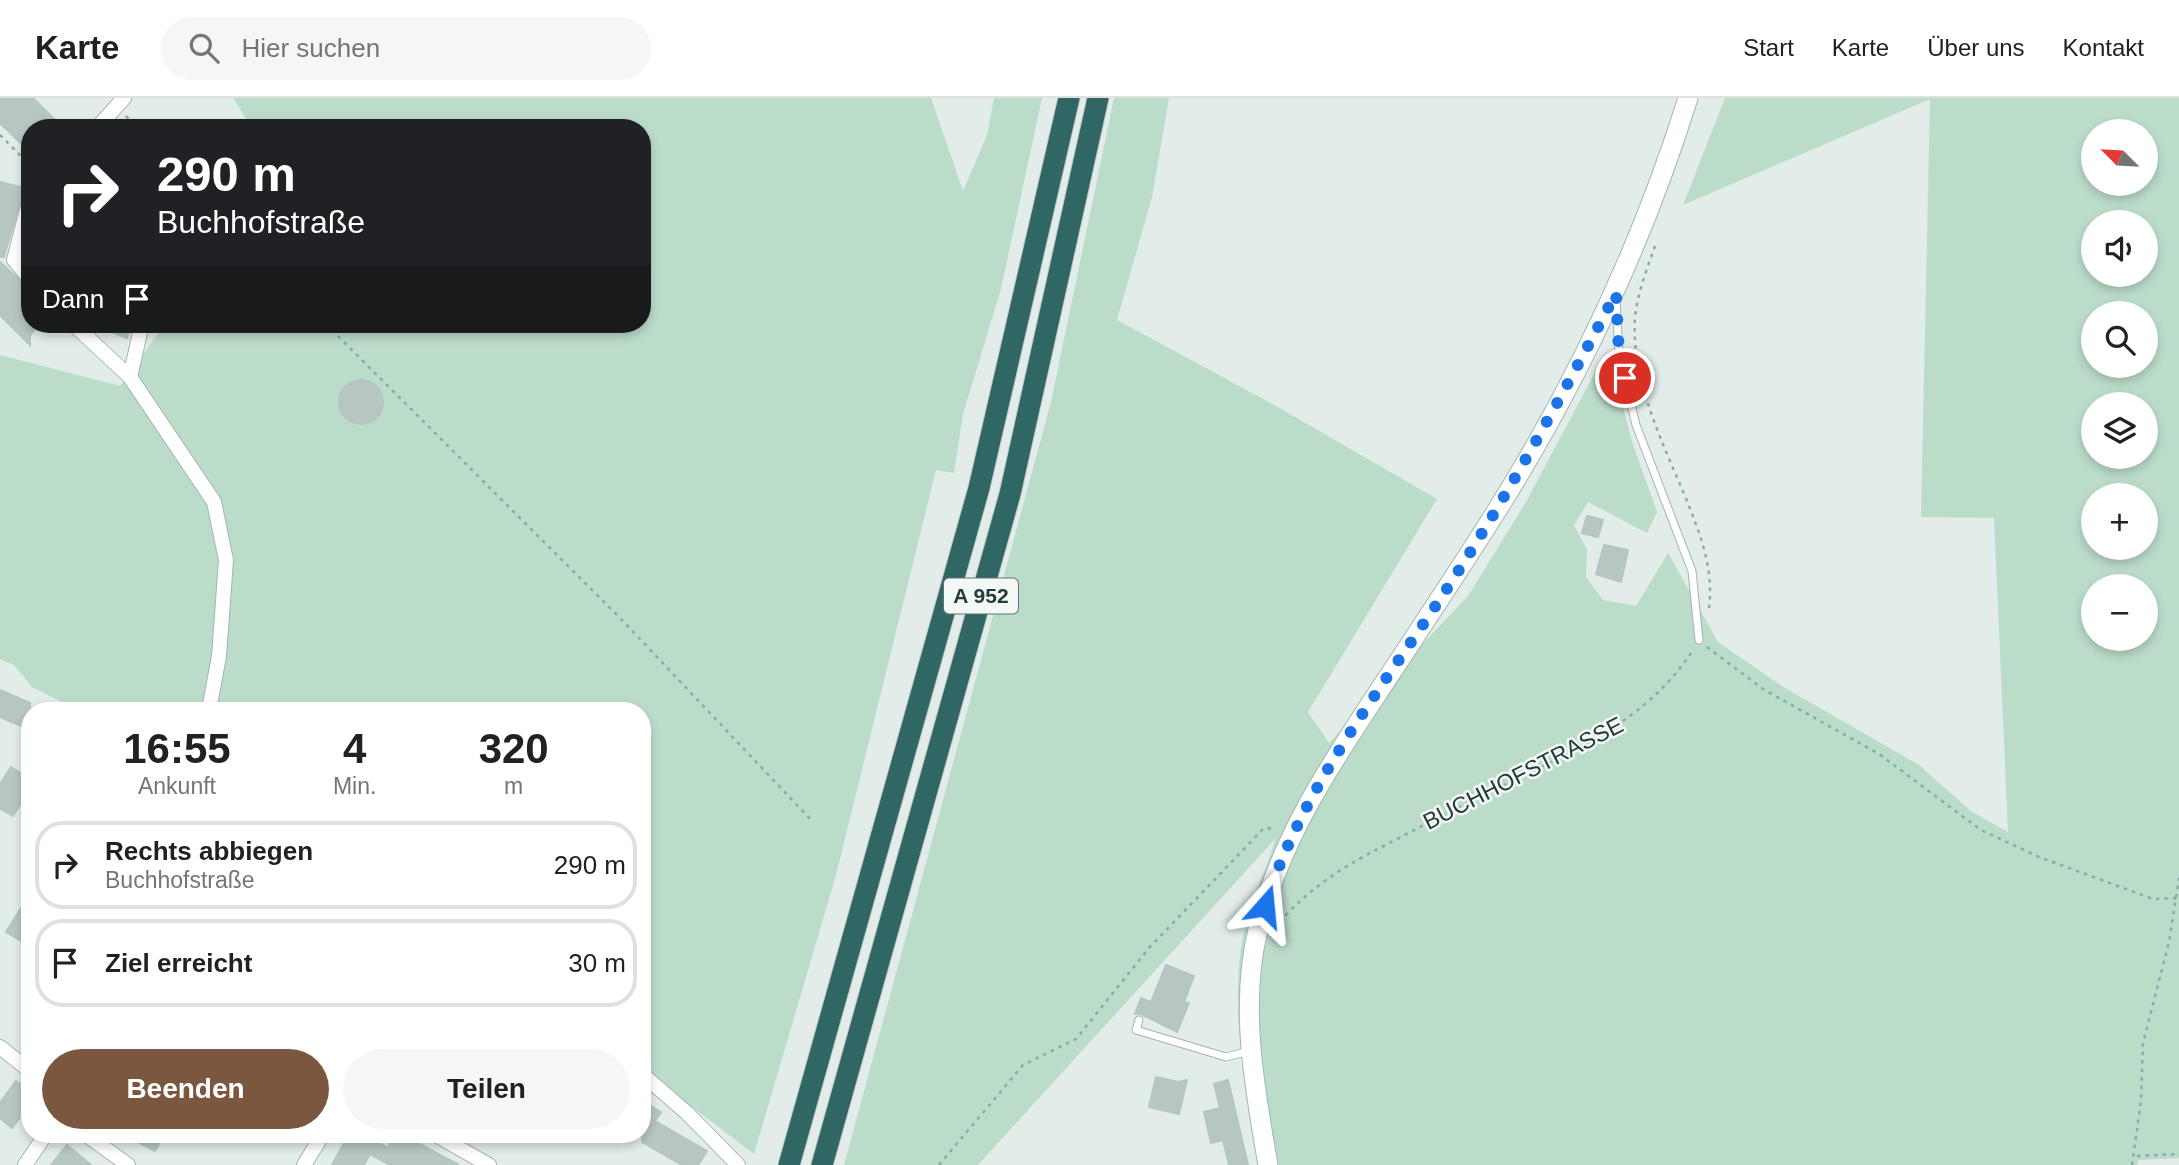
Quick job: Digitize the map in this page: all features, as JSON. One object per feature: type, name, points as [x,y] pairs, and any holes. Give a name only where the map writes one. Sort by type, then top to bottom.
[{"type":"highway","name":"A 952","points":[[789,1165],[979,488],[1069,98]]},
{"type":"highway","name":"A 952","points":[[822,1165],[1010,494],[1098,98]]},
{"type":"main road","points":[[1268,1165],[1249,1023],[1257,931],[1273,880],[1317,785],[1496,512],[1553,412],[1616,293],[1688,98]]},
{"type":"street","points":[[105,119],[124,98]]},
{"type":"street","points":[[21,233],[14,260],[21,268]]},
{"type":"street","points":[[83,333],[130,377],[214,502],[226,560],[219,656],[210,702]]},
{"type":"street","points":[[130,377],[140,333]]},
{"type":"street","points":[[0,1047],[21,1064]]},
{"type":"street","points":[[651,1082],[687,1113],[738,1165]]},
{"type":"street","points":[[25,1165],[40,1143]]},
{"type":"street","points":[[97,1143],[128,1165]]},
{"type":"street","points":[[304,1165],[317,1143]]},
{"type":"street","points":[[450,1143],[489,1165]]},
{"type":"lane","points":[[1616,293],[1619,354],[1636,425],[1692,571],[1699,640]]},
{"type":"lane","points":[[1139,1020],[1136,1030],[1226,1057],[1252,1050]]},
{"type":"path","points":[[0,135],[21,156]]},
{"type":"path","points":[[1657,240],[1635,317],[1637,358],[1662,441],[1705,547],[1712,585],[1709,611]]},
{"type":"path","points":[[335,333],[622,620],[813,822]]},
{"type":"path","points":[[1699,640],[1763,689],[1879,754],[1981,830],[2039,857],[2141,895],[2153,899],[2177,899]]},
{"type":"path","name":"BUCHHOFSTRASSE","points":[[1277,926],[1321,882],[1358,858],[1595,741],[1634,715],[1677,674],[1699,640]]},
{"type":"path","points":[[939,1165],[1023,1065],[1076,1039],[1149,948],[1264,828],[1292,836]]},
{"type":"path","points":[[2132,1165],[2136,1156],[2143,1043],[2169,942],[2179,878]]},
{"type":"path","points":[[2136,1156],[2179,1154]]},
{"type":"green space","points":[[233,98],[931,98],[963,191],[987,135],[994,98],[1042,98],[1001,289],[963,414],[954,473],[936,470],[836,875],[754,1154],[651,1076],[651,702],[62,702],[32,687],[14,665],[0,659],[0,355],[120,386],[158,333],[651,333],[651,119],[246,119]]},
{"type":"green space","points":[[1114,98],[1169,98],[1152,197],[1117,320],[1276,406],[1437,499],[1308,712],[1329,743],[1468,596],[1526,502],[1599,365],[1611,362],[1633,445],[1657,512],[1647,533],[1588,502],[1574,525],[1587,550],[1586,577],[1603,600],[1636,606],[1668,553],[1718,642],[1785,688],[1919,765],[1971,811],[2008,832],[1994,518],[1921,517],[1930,99],[1683,205],[1725,98],[2179,98],[2179,1158],[2139,1160],[2137,1165],[1258,1165],[1240,1045],[1238,985],[1245,925],[1275,839],[978,1165],[844,1165],[1051,402]]},
{"type":"building","points":[[0,98],[33,98],[54,119],[21,119],[21,143],[0,123]]},
{"type":"building","points":[[0,182],[21,187],[21,198],[4,257],[0,257]]},
{"type":"building","points":[[0,262],[21,282],[21,333],[32,333],[30,345],[0,315]]},
{"type":"building","points":[[114,333],[128,333],[127,338]]},
{"type":"building","points":[[361,380],[370,381],[377,386],[382,393],[382,411],[377,418],[370,423],[361,424],[352,423],[345,418],[340,411],[339,402],[340,393],[345,386],[352,381]]},
{"type":"building","points":[[1587,516],[1603,520],[1598,537],[1582,533]]},
{"type":"building","points":[[1604,545],[1628,550],[1621,582],[1596,574]]},
{"type":"building","points":[[0,690],[28,702],[21,702],[21,726],[0,717]]},
{"type":"building","points":[[11,767],[21,773],[21,803],[13,816],[0,808],[0,784]]},
{"type":"building","points":[[21,908],[21,941],[6,932]]},
{"type":"building","points":[[1166,965],[1194,976],[1184,1002],[1189,1003],[1177,1032],[1141,1014],[1135,1014],[1141,998],[1151,1002]]},
{"type":"building","points":[[1156,1077],[1178,1082],[1187,1080],[1179,1114],[1149,1107]]},
{"type":"building","points":[[1228,1080],[1248,1165],[1229,1165],[1223,1140],[1211,1143],[1204,1112],[1220,1108],[1214,1084]]},
{"type":"building","points":[[16,1081],[21,1085],[21,1116],[12,1128],[0,1118],[0,1103]]},
{"type":"building","points":[[651,1106],[661,1112],[655,1121],[707,1151],[698,1165],[682,1165],[644,1143],[651,1143]]},
{"type":"building","points":[[139,1143],[160,1143],[155,1151]]},
{"type":"building","points":[[344,1143],[379,1143],[388,1148],[390,1143],[418,1143],[459,1165],[390,1165],[370,1154],[364,1165],[332,1165]]},
{"type":"building","points":[[67,1145],[91,1165],[51,1165]]},
{"type":"route","points":[[1265,906],[1283,855],[1317,785],[1496,512],[1616,293],[1619,354],[1625,378]]}]
